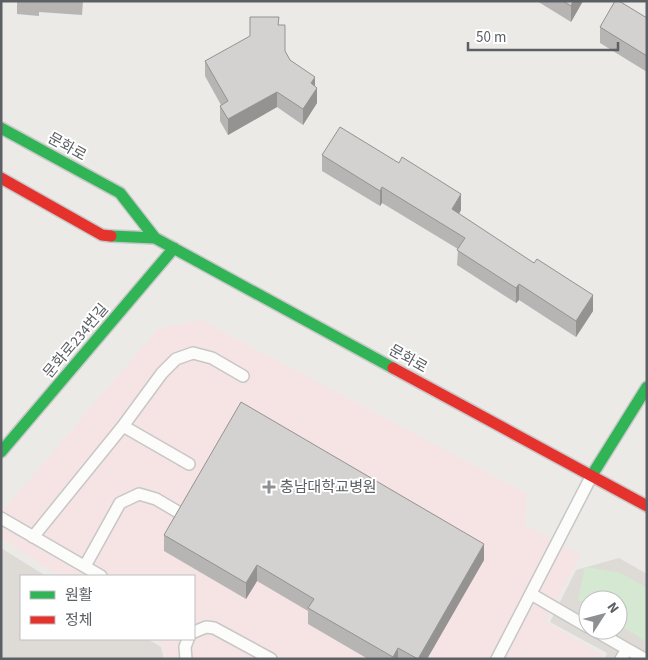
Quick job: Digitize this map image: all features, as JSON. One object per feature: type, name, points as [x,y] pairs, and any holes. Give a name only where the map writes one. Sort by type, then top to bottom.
[{"type":"main road","name":"문화로","points":[[1,128],[120,194],[155,238],[647,506]]},
{"type":"main road","name":"문화로","points":[[1,178],[102,235],[155,238]]},
{"type":"main road","name":"문화로234번길","points":[[1,452],[174,248]]},
{"type":"main road","points":[[592,475],[647,387]]},
{"type":"lane","points":[[34,537],[123,426],[162,373],[176,359],[193,353],[212,358],[243,376]]},
{"type":"lane","points":[[123,426],[189,464]]},
{"type":"lane","points":[[497,659],[592,475]]},
{"type":"lane","points":[[85,570],[120,503],[139,494],[156,499],[178,512]]},
{"type":"lane","points":[[1,518],[85,570],[98,575]]},
{"type":"lane","points":[[530,594],[578,621]]},
{"type":"lane","points":[[195,632],[206,627],[214,628],[271,659]]},
{"type":"lane","points":[[186,659],[185,647],[188,640]]},
{"type":"lane","points":[[606,640],[624,654],[645,659]]},
{"type":"shaded area","name":"충남대학교병원","points":[[201,320],[526,493],[525,525],[581,555],[545,621],[603,656],[602,659],[166,659],[163,645],[155,640],[195,640],[195,575],[57,575],[1,538],[1,513],[158,329]]},
{"type":"shaded area","points":[[1,548],[44,575],[20,575],[20,640],[150,640],[161,647],[164,659],[1,659]]},
{"type":"shaded area","points":[[619,558],[647,574],[647,659],[605,659],[607,653],[583,640],[628,640],[628,590],[578,590],[578,637],[550,622],[576,570]]},
{"type":"green space","points":[[585,567],[621,573],[647,588],[647,642],[628,630],[628,590],[580,590]]},
{"type":"building","points":[[563,1],[573,1],[571,6]]},
{"type":"building","points":[[615,1],[619,1],[647,18],[647,56],[600,27]]},
{"type":"building","points":[[250,17],[279,17],[278,25],[285,25],[285,51],[290,60],[315,77],[311,83],[317,88],[303,109],[277,92],[228,119],[220,106],[228,101],[205,61],[250,36]]},
{"type":"building","points":[[340,127],[399,163],[402,157],[461,194],[452,209],[534,263],[537,259],[593,295],[576,321],[519,284],[516,288],[457,250],[465,238],[382,187],[380,191],[322,155]]},
{"type":"building","points":[[241,402],[484,544],[418,659],[398,648],[393,657],[308,608],[314,599],[257,565],[246,583],[164,535]]},
{"type":"traffic: fast","points":[[1,128],[120,193],[155,238]]},
{"type":"traffic: fast","points":[[111,236],[155,238],[393,368]]},
{"type":"traffic: fast","points":[[1,452],[174,248]]},
{"type":"traffic: fast","points":[[592,475],[647,387]]},
{"type":"traffic: jam","points":[[1,178],[102,235],[111,236]]},
{"type":"traffic: jam","points":[[393,368],[647,506]]},
{"type":"place","name":"충남대학교병원","points":[[269,487]]}]
